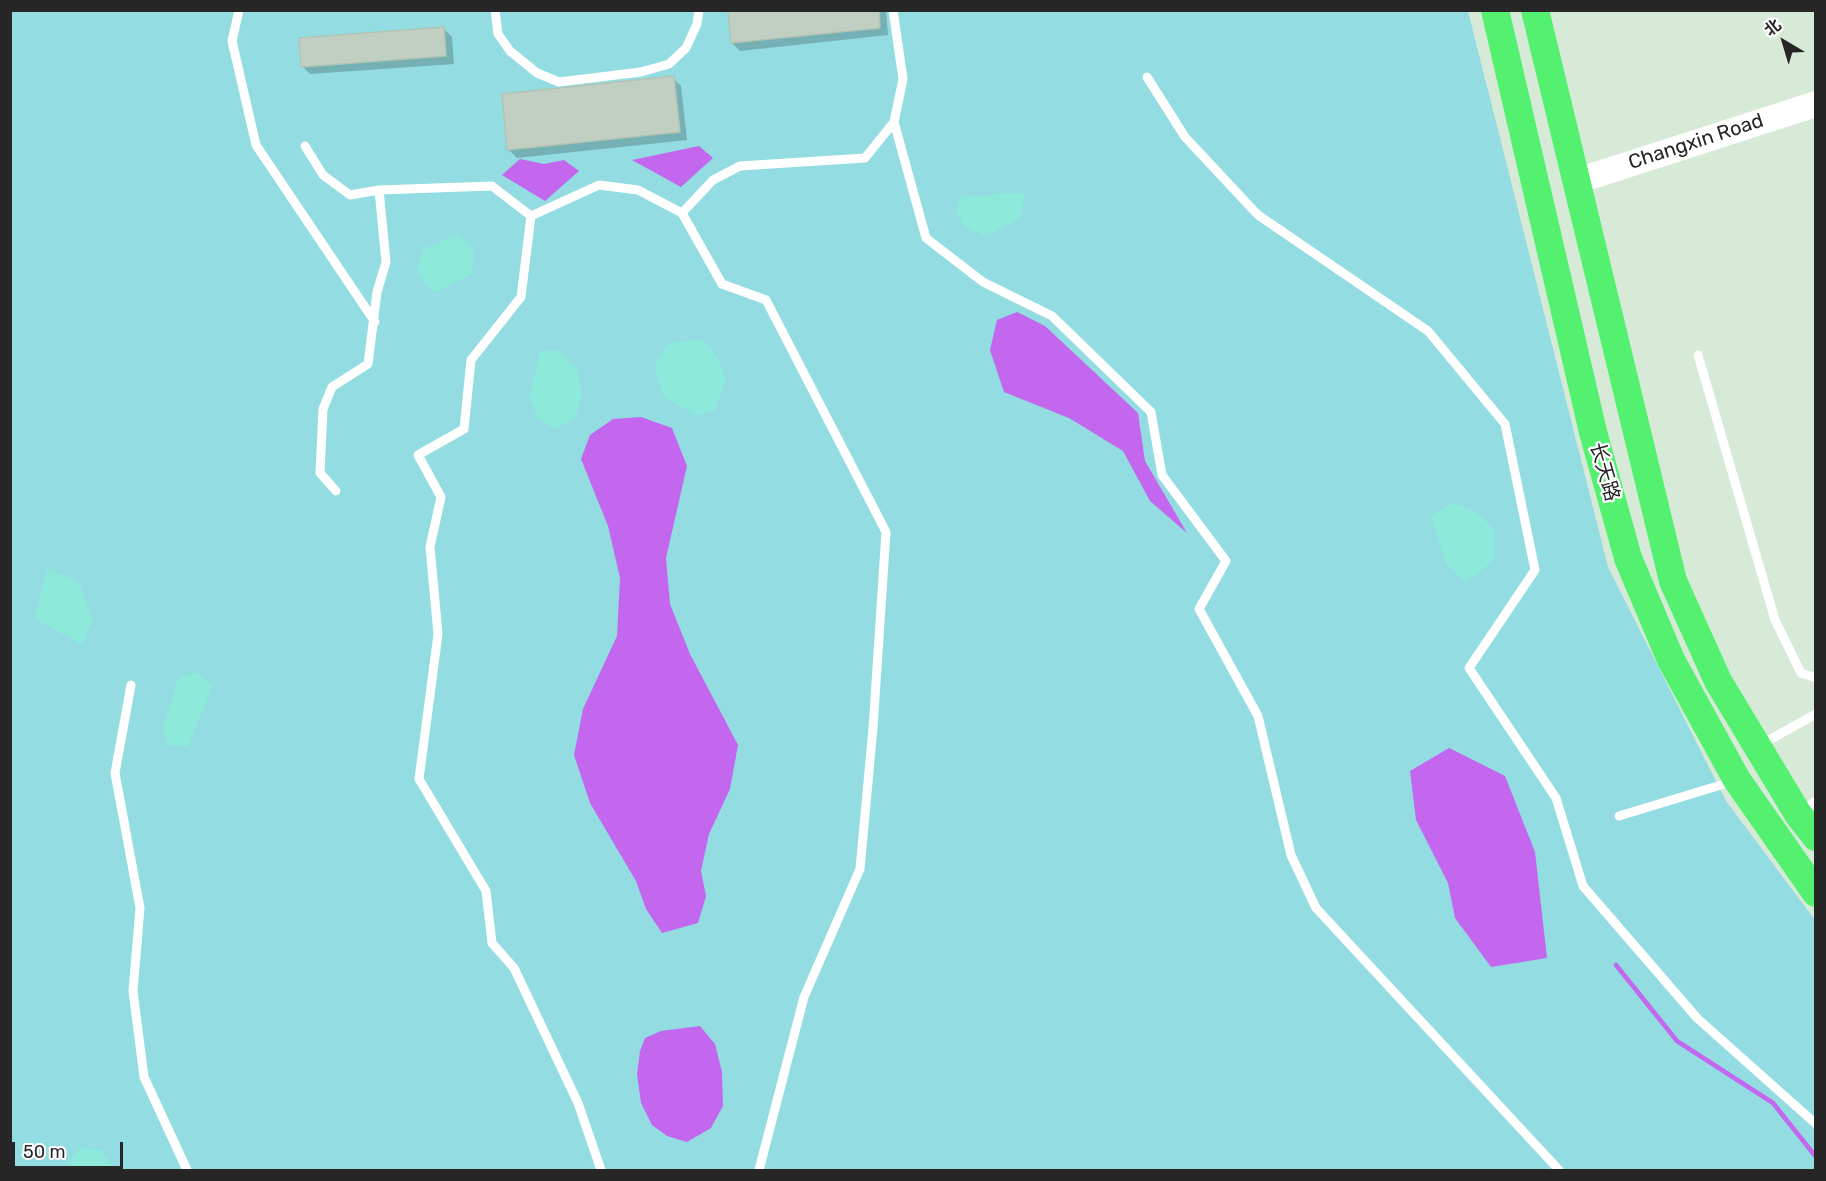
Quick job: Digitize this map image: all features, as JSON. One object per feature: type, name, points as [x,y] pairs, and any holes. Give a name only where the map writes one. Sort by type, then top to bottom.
[{"type":"main road","name":"长天路","points":[[1494,10],[1593,432],[1628,558],[1671,660],[1737,780],[1815,893]]},
{"type":"main road","name":"长天路","points":[[1535,10],[1673,581],[1718,681],[1757,747],[1807,807],[1815,837]]},
{"type":"main road","name":"Changxin Road","points":[[1579,189],[1815,104]]},
{"type":"main road","name":"Changxin Road","points":[[1579,189],[1815,121]]},
{"type":"lane","points":[[239,10],[232,41],[256,145],[375,322]]},
{"type":"lane","points":[[495,10],[498,34],[510,51],[537,73],[559,82],[641,72],[669,64],[686,48],[697,24],[699,10]]},
{"type":"lane","points":[[682,213],[713,180],[740,166],[865,158],[894,122],[903,79],[893,10]]},
{"type":"lane","points":[[1147,77],[1185,137],[1258,215],[1428,331],[1505,424],[1535,570],[1469,668],[1556,798],[1583,886],[1697,1018],[1815,1124]]},
{"type":"lane","points":[[894,122],[926,238],[983,282],[1052,316],[1151,412],[1162,475],[1226,561],[1199,609],[1258,716],[1291,855],[1316,908],[1560,1170]]},
{"type":"lane","points":[[305,146],[323,175],[350,195],[379,190],[492,186],[531,216]]},
{"type":"lane","points":[[531,216],[599,185],[638,190],[682,213],[722,284],[766,300],[886,532],[873,728],[860,869],[804,997],[759,1170]]},
{"type":"lane","points":[[336,491],[320,473],[323,409],[332,387],[368,364],[377,292],[386,262],[379,190]]},
{"type":"lane","points":[[531,216],[521,297],[471,360],[464,429],[418,455],[441,497],[430,547],[438,634],[419,779],[486,891],[492,943],[514,968],[578,1103],[601,1170]]},
{"type":"lane","points":[[1698,355],[1775,620],[1802,674],[1815,678]]},
{"type":"lane","points":[[131,685],[115,773],[140,908],[133,991],[144,1077],[188,1170]]},
{"type":"lane","points":[[1757,747],[1815,714]]},
{"type":"lane","points":[[1619,816],[1737,780]]},
{"type":"shaded area","points":[[10,11],[1468,11],[1608,567],[1726,801],[1815,920],[1815,1170],[11,1170]]},
{"type":"shaded area","points":[[699,146],[713,158],[681,187],[632,160]]},
{"type":"shaded area","points":[[520,159],[544,164],[564,160],[579,171],[545,201],[502,175]]},
{"type":"shaded area","points":[[1024,193],[1021,218],[986,236],[963,225],[956,209],[961,197]]},
{"type":"shaded area","points":[[459,234],[474,253],[472,274],[435,292],[425,284],[417,268],[424,248]]},
{"type":"shaded area","points":[[1017,312],[1045,326],[1138,413],[1145,461],[1187,533],[1150,501],[1123,451],[1069,418],[1004,392],[990,350],[997,320]]},
{"type":"shaded area","points":[[703,340],[717,357],[726,379],[715,410],[696,415],[664,397],[654,366],[670,342]]},
{"type":"shaded area","points":[[540,351],[560,351],[577,368],[582,394],[575,419],[555,429],[539,419],[529,400]]},
{"type":"shaded area","points":[[641,417],[672,428],[687,466],[666,558],[670,604],[690,654],[738,745],[730,789],[709,834],[701,871],[706,896],[698,923],[662,933],[646,909],[636,881],[590,803],[574,755],[583,709],[617,636],[620,578],[608,526],[581,459],[590,435],[613,419]]},
{"type":"shaded area","points":[[1451,503],[1475,511],[1494,529],[1494,560],[1466,583],[1446,563],[1431,517]]},
{"type":"shaded area","points":[[47,569],[79,582],[93,620],[82,645],[35,619]]},
{"type":"shaded area","points":[[197,674],[213,685],[188,746],[168,746],[163,728],[179,676]]},
{"type":"shaded area","points":[[1449,748],[1505,776],[1535,852],[1547,958],[1491,967],[1455,918],[1448,883],[1416,820],[1410,771]]},
{"type":"shaded area","points":[[700,1026],[715,1044],[722,1072],[723,1106],[711,1128],[687,1142],[667,1136],[652,1125],[641,1103],[637,1074],[640,1051],[645,1038],[661,1031]]},
{"type":"shaded area","points":[[80,1148],[102,1150],[115,1170],[70,1170],[67,1164]]},
{"type":"building","points":[[728,10],[879,10],[880,28],[731,43]]},
{"type":"building","points":[[444,27],[446,56],[301,67],[299,38]]},
{"type":"building","points":[[674,76],[680,132],[507,150],[502,94]]},
{"type":"waterway","points":[[1616,965],[1677,1041],[1773,1103],[1816,1157]]}]
